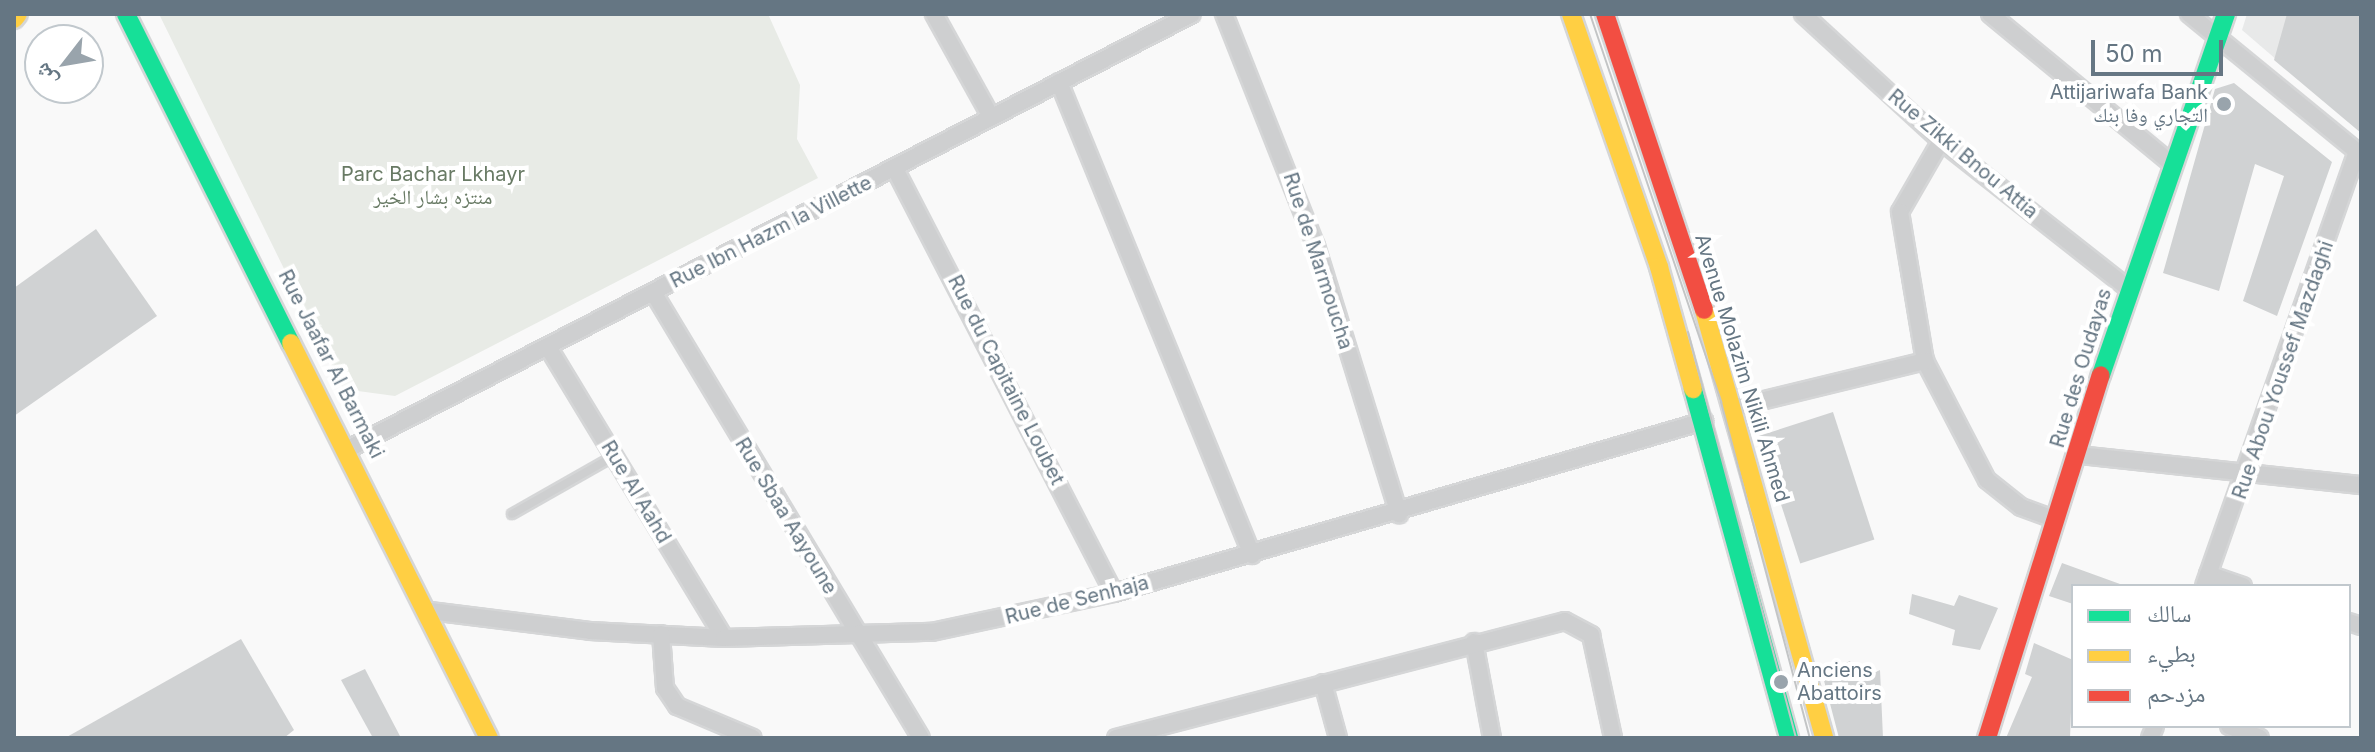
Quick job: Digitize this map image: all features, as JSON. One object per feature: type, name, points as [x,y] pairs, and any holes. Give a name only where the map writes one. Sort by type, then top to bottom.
[{"type":"street","points":[[14,19],[18,14]]},
{"type":"street","name":"Rue Jaafar Al Barmaki","points":[[126,14],[350,448],[489,738]]},
{"type":"street","points":[[934,14],[991,117]]},
{"type":"street","name":"Rue Ibn Hazm la Villette","points":[[350,448],[1192,14]]},
{"type":"street","name":"Rue de Marmoucha","points":[[1224,14],[1316,246],[1399,514]]},
{"type":"street","points":[[1571,14],[1704,421],[1789,738]]},
{"type":"street","name":"Avenue Molazim Nikili Ahmed","points":[[1605,14],[1736,407],[1824,738]]},
{"type":"street","name":"Rue Zikki Bnou Attia","points":[[1803,14],[1941,141],[2128,288]]},
{"type":"street","points":[[1990,14],[2171,163]]},
{"type":"street","points":[[2189,14],[2359,154]]},
{"type":"street","name":"Rue des Oudayas","points":[[1987,738],[2079,455],[2128,288],[2226,14]]},
{"type":"street","points":[[1059,82],[1252,555]]},
{"type":"street","points":[[1941,141],[1900,212],[1925,361],[1987,480],[2021,507],[2056,520]]},
{"type":"street","name":"Rue Abou Youssef Mazdaghi","points":[[2206,580],[2248,475],[2359,154]]},
{"type":"street","name":"Rue du Capitaine Loubet","points":[[895,169],[1114,593]]},
{"type":"street","name":"Rue Sbaa Aayoune","points":[[653,292],[921,738]]},
{"type":"street","name":"Rue Al Aahd","points":[[548,347],[724,638]]},
{"type":"street","points":[[1736,407],[1925,361]]},
{"type":"street","name":"Rue de Senhaja","points":[[430,611],[724,638],[857,636],[970,625],[1114,593],[1252,555],[1399,514],[1704,421]]},
{"type":"street","points":[[2079,455],[2361,485]]},
{"type":"street","points":[[2206,580],[2231,584]]},
{"type":"street","points":[[1116,738],[1474,642],[1565,621],[1584,626],[1613,738]]},
{"type":"street","points":[[661,634],[665,688],[677,706],[753,738]]},
{"type":"street","points":[[1474,642],[1492,738]]},
{"type":"street","points":[[1323,683],[1338,738]]},
{"type":"street","points":[[2234,728],[2260,738]]},
{"type":"lane","points":[[512,514],[614,456]]},
{"type":"shaded area","points":[[2247,14],[2361,14],[2361,132],[2242,30]]},
{"type":"green space","name":"Parc Bachar Lkhayr منتزه بشار الخير","points":[[159,14],[768,14],[800,85],[797,139],[818,178],[395,396],[343,389]]},
{"type":"building","points":[[2287,14],[2361,14],[2361,133],[2274,60]]},
{"type":"building","points":[[2234,83],[2332,162],[2277,316],[2243,301],[2284,176],[2255,164],[2219,291],[2163,273],[2215,89]]},
{"type":"building","points":[[96,229],[157,316],[14,416],[14,288]]},
{"type":"building","points":[[1833,412],[1874,539],[1800,564],[1759,436]]},
{"type":"building","points":[[2062,563],[2120,584],[2071,584],[2071,603],[2049,596]]},
{"type":"building","points":[[1912,594],[1954,606],[1959,595],[1998,608],[1980,650],[1952,645],[1955,630],[1909,614]]},
{"type":"building","points":[[241,639],[294,730],[284,738],[65,738]]},
{"type":"building","points":[[2034,643],[2071,659],[2070,738],[2006,738],[2032,677],[2025,674]]},
{"type":"building","points":[[1850,661],[1858,680],[1880,670],[1883,738],[1839,738],[1822,673]]},
{"type":"building","points":[[365,669],[401,738],[373,738],[341,680]]},
{"type":"tram line","points":[[1590,14],[1721,402],[1810,738]]},
{"type":"tram line","points":[[1688,332],[1796,738]]},
{"type":"traffic: fast","points":[[126,14],[291,343]]},
{"type":"traffic: fast","points":[[2101,375],[2226,14]]},
{"type":"traffic: fast","points":[[1693,389],[1789,738]]},
{"type":"traffic: slow","points":[[14,19],[18,14]]},
{"type":"traffic: slow","points":[[1571,14],[1659,267],[1693,389]]},
{"type":"traffic: slow","points":[[1704,310],[1824,738]]},
{"type":"traffic: slow","points":[[291,343],[489,738]]},
{"type":"traffic: jam","points":[[1605,14],[1704,310]]},
{"type":"traffic: jam","points":[[1987,738],[2101,375]]},
{"type":"place","name":"Attijariwafa Bank التجاري وفا بنك","points":[[2224,104]]},
{"type":"place","name":"Anciens Abattoirs","points":[[1781,682]]}]
